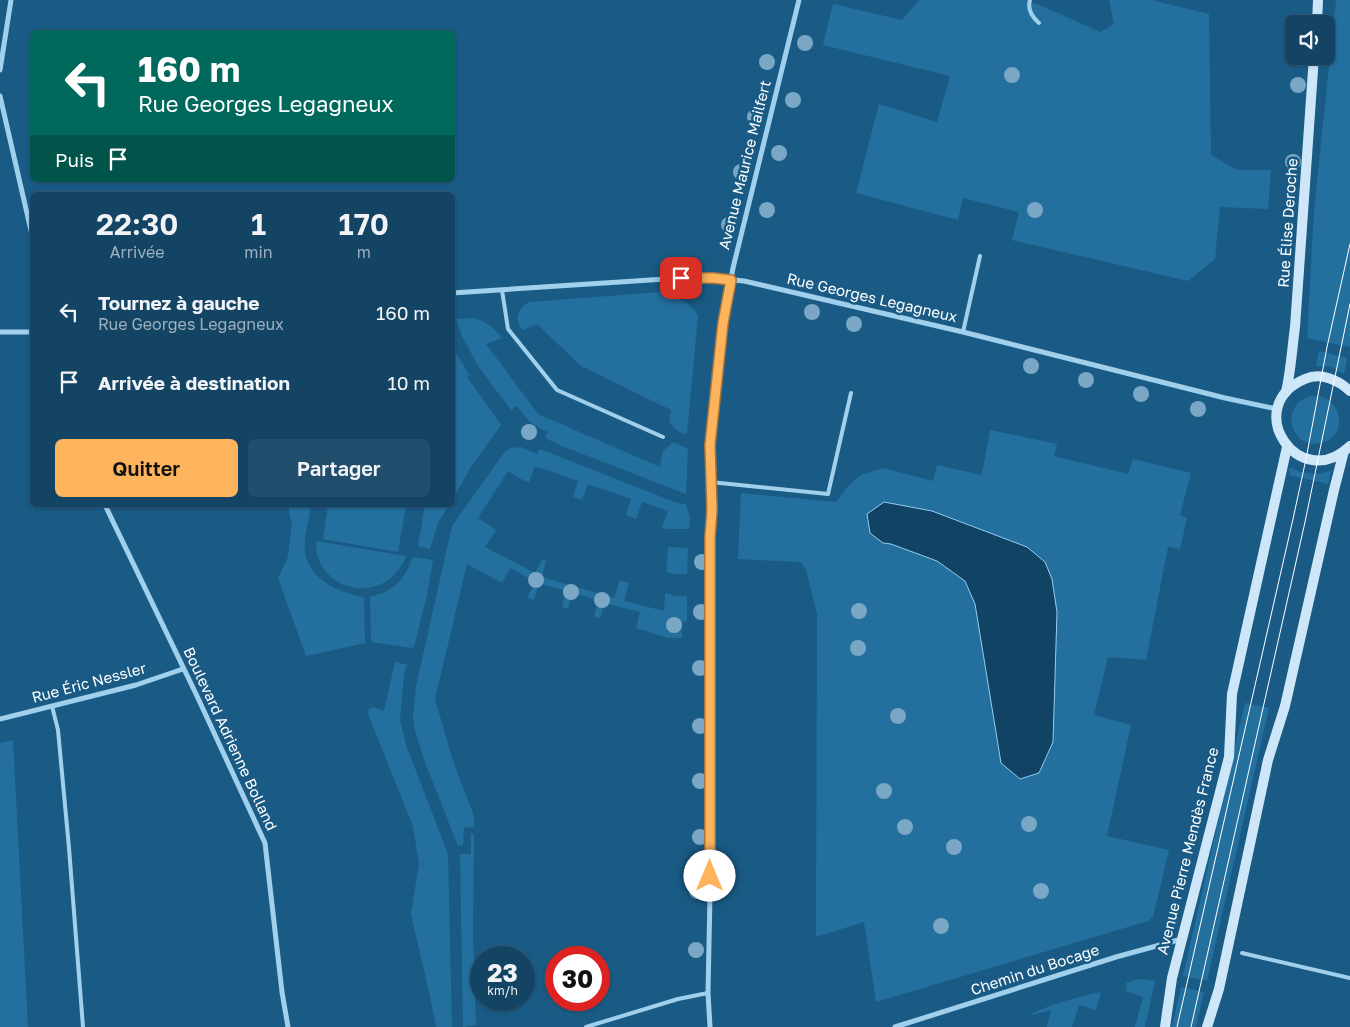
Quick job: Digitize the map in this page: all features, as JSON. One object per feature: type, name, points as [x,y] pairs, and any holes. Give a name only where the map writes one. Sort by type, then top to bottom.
[{"type":"main road","points":[[1317,15],[1318,0]]},
{"type":"main road","name":"Rue Élise Deroche","points":[[1286,392],[1291,370],[1295,327],[1313,65]]},
{"type":"main road","points":[[1347,449],[1333,458],[1306,459],[1287,447],[1280,436],[1276,423],[1277,409],[1281,400],[1286,392],[1296,383],[1309,378],[1322,377],[1344,385],[1350,391]]},
{"type":"main road","name":"Avenue Pierre Mendès France","points":[[1165,1027],[1172,978],[1229,757],[1232,694],[1287,447]]},
{"type":"main road","points":[[1207,1027],[1219,989],[1256,808],[1268,760],[1285,706],[1334,490],[1347,449]]},
{"type":"street","points":[[0,70],[12,0]]},
{"type":"street","name":"Avenue Maurice Mailfert","points":[[710,1027],[708,994],[710,895],[710,537],[712,510],[710,445],[723,323],[735,259],[798,0]]},
{"type":"street","points":[[0,96],[30,226]]},
{"type":"street","name":"Rue Georges Legagneux","points":[[455,293],[681,278],[713,278],[744,281],[963,332],[1225,398],[1277,409]]},
{"type":"street","points":[[0,332],[30,332]]},
{"type":"street","name":"Boulevard Adrienne Bolland","points":[[106,507],[265,843],[282,992],[288,1027]]},
{"type":"street","name":"Rue Éric Nessler","points":[[0,719],[136,684],[183,669]]},
{"type":"street","name":"Chemin du Bocage","points":[[895,1027],[1116,957],[1183,938]]},
{"type":"lane","points":[[1030,0],[1028,4],[1030,12],[1039,23]]},
{"type":"lane","points":[[963,332],[980,256]]},
{"type":"lane","points":[[502,290],[508,329],[557,390],[663,437]]},
{"type":"lane","points":[[710,482],[828,494],[851,393]]},
{"type":"lane","points":[[52,706],[58,730],[83,1027]]},
{"type":"lane","points":[[1242,953],[1350,978]]},
{"type":"lane","points":[[586,1027],[678,999],[708,994]]},
{"type":"shaded area","points":[[919,0],[1027,0],[1100,32],[1114,24],[1109,0],[1151,0],[1209,14],[1211,155],[1237,170],[1271,170],[1268,209],[1220,207],[1215,259],[1188,281],[1012,240],[1019,212],[963,198],[958,220],[856,193],[879,104],[937,122],[950,76],[823,45],[833,4],[902,20]]},
{"type":"shaded area","points":[[1336,0],[1350,0],[1350,347],[1307,338],[1314,210],[1329,65],[1335,65]]},
{"type":"shaded area","points":[[674,291],[674,298],[689,304],[698,316],[687,434],[678,431],[669,421],[671,410],[581,366],[537,324],[523,330],[518,322],[520,310],[530,302]]},
{"type":"shaded area","points":[[474,318],[490,326],[502,338],[486,344],[538,414],[660,467],[663,451],[673,442],[687,448],[686,494],[545,438],[548,432],[530,422],[517,406],[511,410],[478,366],[462,336],[456,319]]},
{"type":"shaded area","points":[[455,351],[470,376],[467,377],[501,425],[471,467],[455,495]]},
{"type":"shaded area","points":[[1319,351],[1347,358],[1344,374],[1331,367],[1316,366]]},
{"type":"shaded area","points":[[1312,396],[1322,397],[1331,402],[1339,417],[1336,433],[1330,439],[1320,443],[1309,443],[1301,439],[1295,433],[1292,424],[1295,407],[1302,400]]},
{"type":"shaded area","points":[[990,430],[1057,444],[1054,456],[1128,474],[1133,459],[1191,473],[1180,515],[1187,518],[1180,549],[1168,547],[1146,660],[1108,657],[1094,715],[1131,725],[1107,836],[1169,850],[1153,917],[1148,921],[876,1002],[864,922],[816,937],[817,613],[806,570],[801,562],[738,559],[741,493],[836,502],[848,486],[861,475],[883,468],[933,481],[937,465],[982,475]]},
{"type":"shaded area","points":[[521,447],[537,454],[540,449],[677,503],[686,504],[690,518],[689,529],[666,529],[662,527],[668,511],[642,502],[636,519],[626,515],[631,499],[588,484],[582,500],[573,497],[578,481],[535,466],[529,482],[508,471],[478,518],[496,530],[485,547],[535,573],[543,559],[546,561],[542,577],[614,598],[620,580],[629,583],[624,601],[664,611],[665,593],[675,596],[687,596],[687,621],[682,622],[682,638],[668,638],[636,628],[640,612],[605,603],[600,618],[594,617],[598,600],[572,593],[568,609],[562,607],[566,591],[539,583],[534,600],[527,597],[536,582],[510,568],[502,583],[467,564],[435,699],[453,761],[474,816],[474,827],[464,828],[463,845],[458,846],[415,731],[413,716],[416,686],[452,526],[504,453],[510,448]]},
{"type":"shaded area","points":[[1290,467],[1310,474],[1331,471],[1328,484],[1289,475]]},
{"type":"shaded area","points":[[884,502],[932,511],[1027,547],[1045,562],[1052,579],[1057,612],[1053,742],[1039,773],[1020,779],[1001,763],[975,604],[965,581],[937,561],[891,544],[883,543],[870,533],[867,514]]},
{"type":"shaded area","points":[[290,507],[311,507],[305,534],[305,552],[307,562],[312,570],[327,584],[336,589],[364,597],[365,643],[306,656],[278,578],[288,557],[292,524]]},
{"type":"shaded area","points":[[328,507],[406,507],[398,552],[323,539]]},
{"type":"shaded area","points":[[425,507],[448,507],[438,523],[430,549],[418,546]]},
{"type":"shaded area","points":[[316,541],[406,556],[400,568],[391,578],[369,588],[358,588],[347,586],[328,574],[321,564]]},
{"type":"shaded area","points":[[668,547],[688,548],[687,574],[666,572]]},
{"type":"shaded area","points":[[413,557],[433,560],[427,595],[413,648],[371,642],[370,597],[392,588],[398,583]]},
{"type":"shaded area","points":[[395,662],[407,665],[404,674],[400,719],[406,745],[448,854],[452,1027],[436,1027],[411,914],[419,864],[413,826],[368,714],[369,709],[373,707],[384,711]]},
{"type":"shaded area","points":[[1245,703],[1269,708],[1207,981],[1183,976]]},
{"type":"shaded area","points":[[13,740],[28,1027],[0,1027],[0,743]]},
{"type":"shaded area","points":[[471,834],[474,835],[473,946],[470,946],[470,1011],[476,1011],[476,1025],[463,1027],[460,854],[471,854]]},
{"type":"shaded area","points":[[1140,979],[1155,981],[1145,1027],[1135,1027],[1143,997],[1125,991],[1126,983]]},
{"type":"shaded area","points":[[1181,987],[1204,992],[1196,1027],[1172,1027]]},
{"type":"shaded area","points":[[1101,992],[1096,1010],[1079,1005],[1072,1027],[1047,1027],[1051,1010],[1028,1016],[1054,1004]]},
{"type":"tram line","points":[[1177,1027],[1293,519],[1327,347],[1350,244]]},
{"type":"tram line","points":[[1191,1027],[1305,522],[1350,304]]},
{"type":"route","points":[[681,278],[731,280],[723,323],[710,445],[712,510],[710,537],[710,876]]}]
